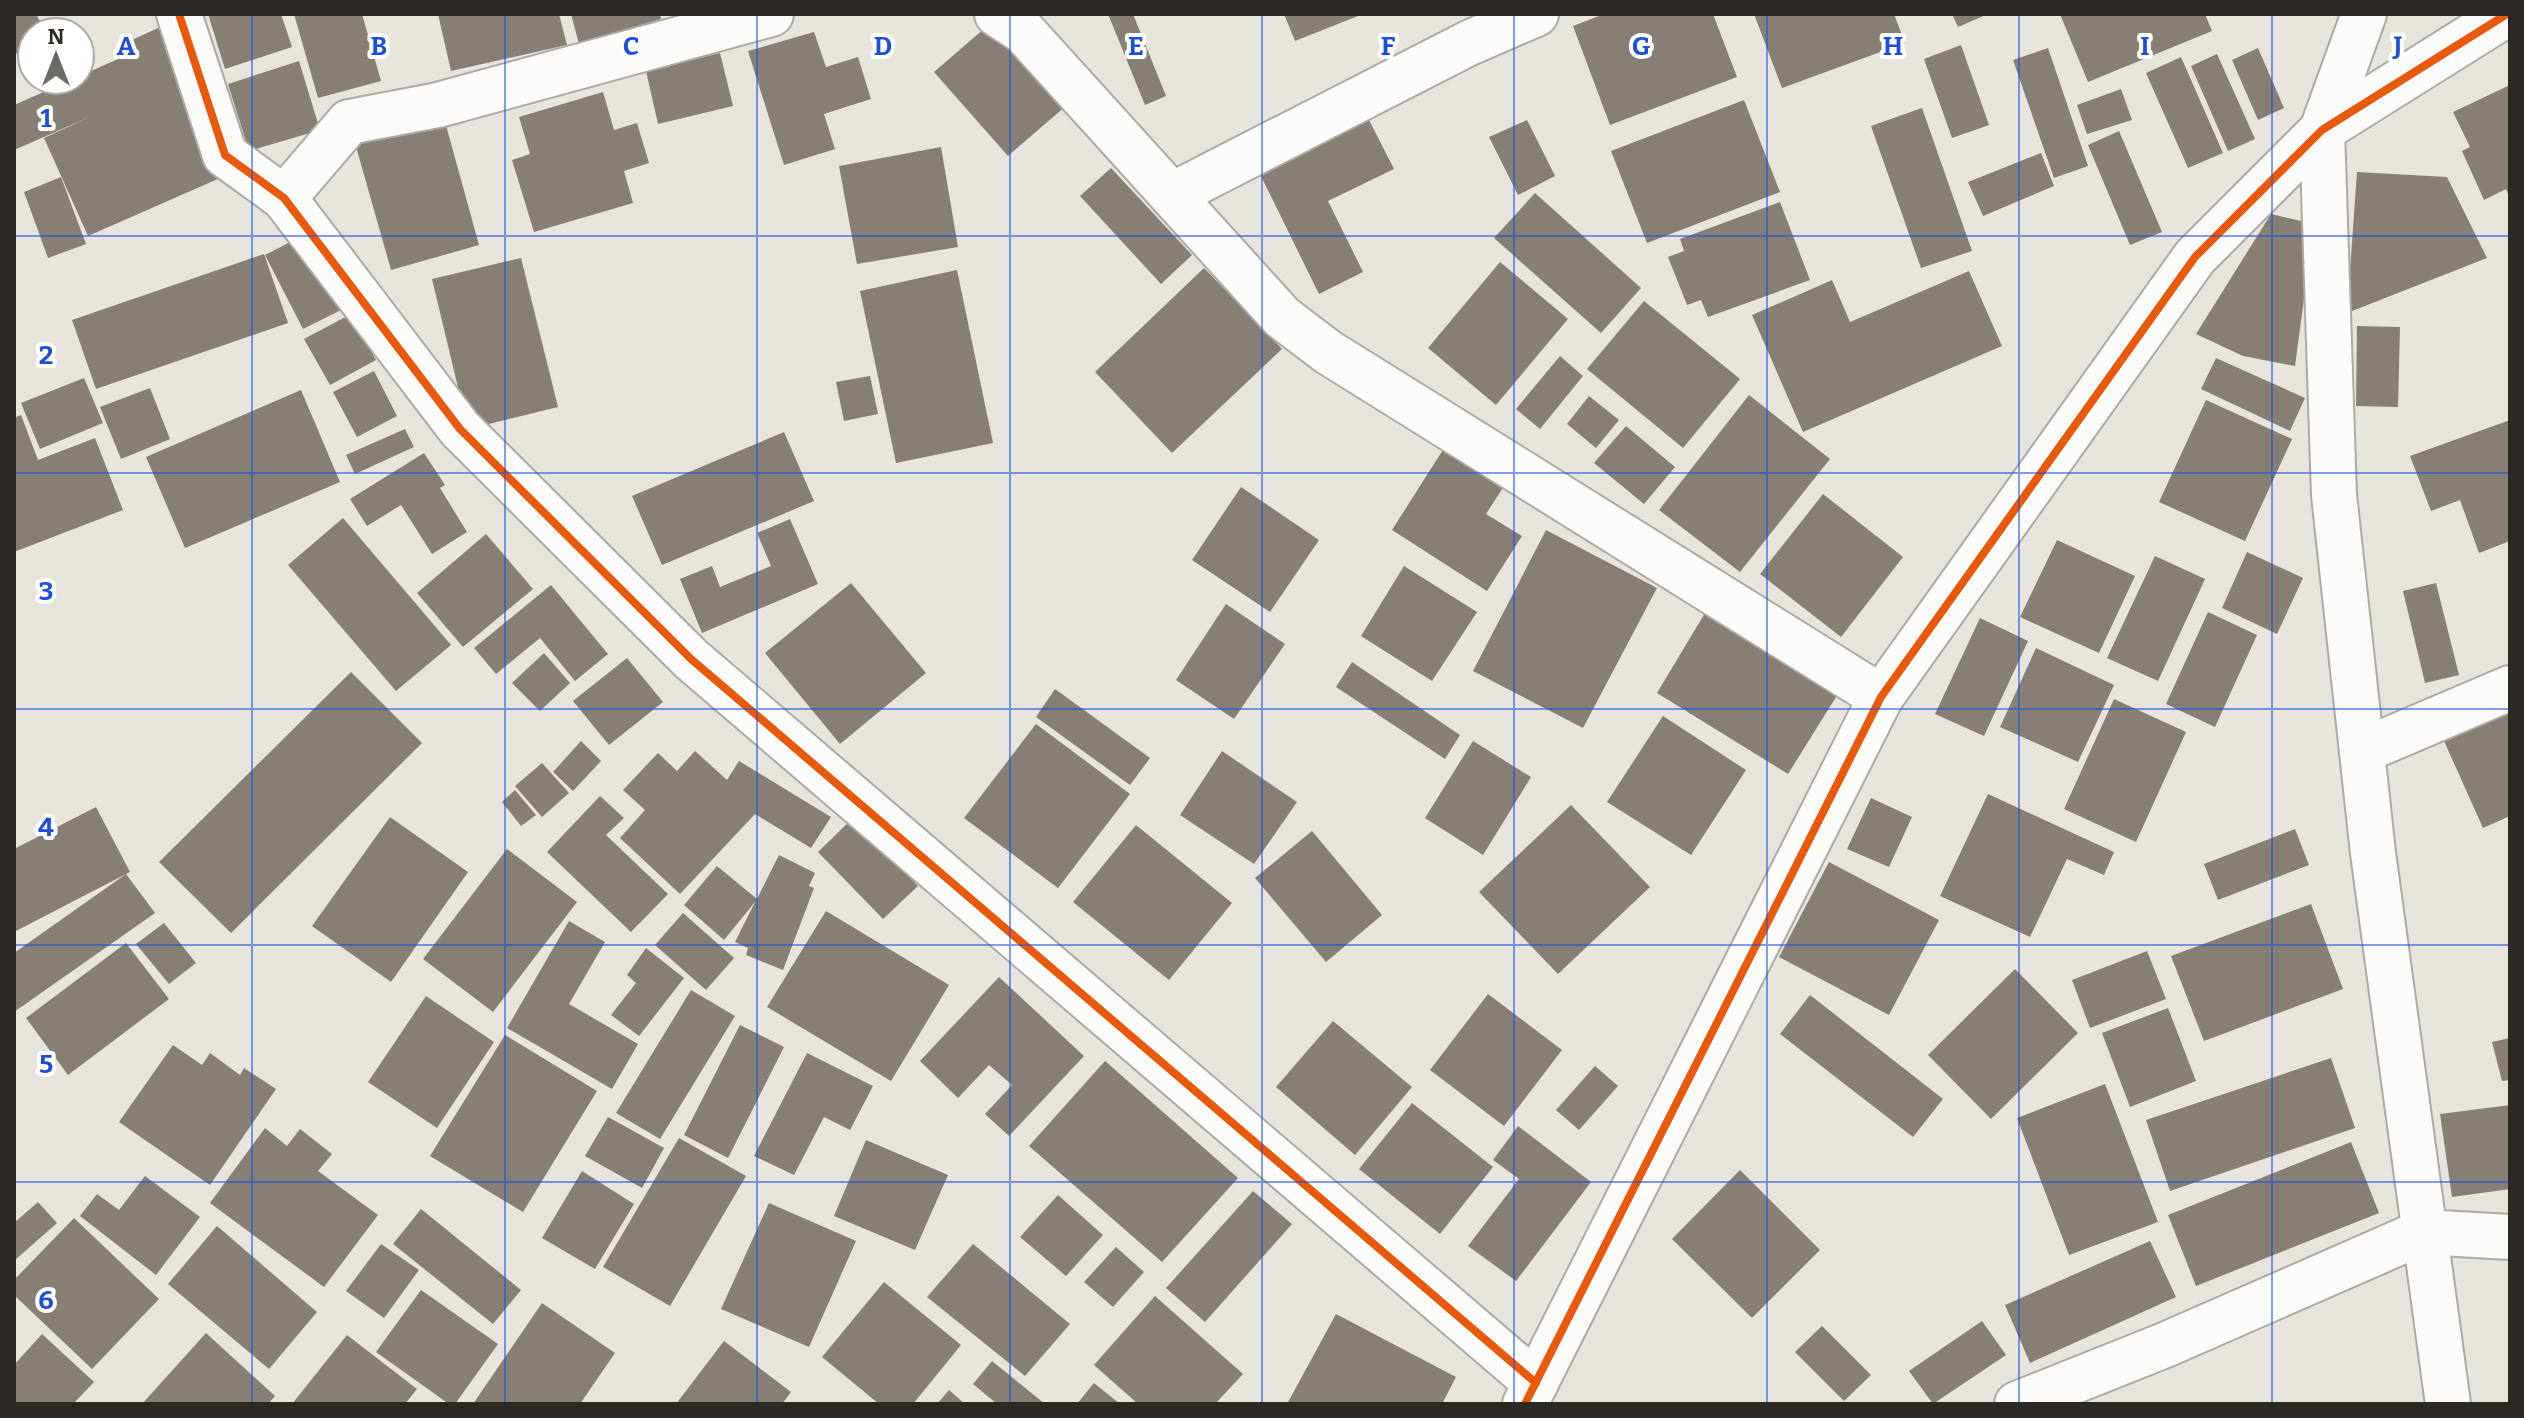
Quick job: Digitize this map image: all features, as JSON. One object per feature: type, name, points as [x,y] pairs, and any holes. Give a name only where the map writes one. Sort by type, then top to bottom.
[{"type":"street","points":[[179,14],[225,155],[284,198],[460,429],[691,659],[1531,1394],[1881,697],[2195,257],[2322,130],[2507,14]]},
{"type":"street","points":[[284,198],[349,122],[438,105],[771,14]]},
{"type":"street","points":[[997,14],[1023,31],[1282,317],[1328,352],[1881,697]]},
{"type":"street","points":[[1172,195],[1464,28],[1536,14]]},
{"type":"street","points":[[2364,14],[2322,130],[2334,495],[2362,751],[2448,1404]]},
{"type":"street","points":[[2362,751],[2510,688]]},
{"type":"street","points":[[2017,1404],[2165,1345],[2423,1232],[2510,1237]]},
{"type":"building","points":[[14,14],[36,14],[16,16],[14,55]]},
{"type":"building","points":[[208,14],[281,14],[292,47],[225,69]]},
{"type":"building","points":[[294,14],[362,14],[381,81],[318,98]]},
{"type":"building","points":[[438,14],[559,14],[567,45],[451,71]]},
{"type":"building","points":[[571,14],[660,14],[661,19],[579,44]]},
{"type":"building","points":[[1108,14],[1133,14],[1166,96],[1145,105]]},
{"type":"building","points":[[1284,14],[1363,14],[1295,41]]},
{"type":"building","points":[[1604,14],[1713,14],[1737,77],[1610,125],[1573,26]]},
{"type":"building","points":[[1754,14],[1894,14],[1905,43],[1782,88]]},
{"type":"building","points":[[1952,14],[1988,14],[1958,27]]},
{"type":"building","points":[[2060,14],[2205,14],[2212,31],[2088,82]]},
{"type":"building","points":[[993,21],[1067,105],[1008,156],[934,72]]},
{"type":"building","points":[[167,24],[227,175],[88,236],[44,138],[92,116],[14,150],[14,105],[35,96],[96,96],[96,69],[129,54],[125,43]]},
{"type":"building","points":[[814,32],[826,67],[858,57],[871,99],[824,114],[835,149],[784,165],[748,51]]},
{"type":"building","points":[[1961,45],[1989,125],[1952,138],[1924,59]]},
{"type":"building","points":[[2048,48],[2088,166],[2054,178],[2013,60]]},
{"type":"building","points":[[2258,48],[2284,108],[2258,120],[2232,60]]},
{"type":"building","points":[[720,53],[733,106],[658,124],[646,71]]},
{"type":"building","points":[[2217,54],[2255,139],[2228,151],[2191,66]]},
{"type":"building","points":[[2181,57],[2223,153],[2188,168],[2146,73]]},
{"type":"building","points":[[299,61],[320,130],[249,151],[228,84]]},
{"type":"building","points":[[2510,85],[2510,198],[2506,189],[2484,200],[2462,151],[2470,147],[2453,112]]},
{"type":"building","points":[[2121,89],[2132,120],[2087,134],[2077,105]]},
{"type":"building","points":[[603,92],[614,130],[637,123],[649,163],[624,171],[633,203],[534,232],[512,160],[530,154],[519,117]]},
{"type":"building","points":[[1744,100],[1780,192],[1647,243],[1611,151]]},
{"type":"building","points":[[1922,108],[1972,251],[1921,268],[1871,126]]},
{"type":"building","points":[[444,118],[479,245],[391,270],[355,143]]},
{"type":"building","points":[[1368,118],[1394,169],[1328,201],[1363,272],[1319,294],[1259,172]]},
{"type":"building","points":[[1527,120],[1555,176],[1518,195],[1489,137]]},
{"type":"building","points":[[2119,131],[2162,232],[2130,245],[2088,145]]},
{"type":"building","points":[[941,147],[958,247],[857,264],[839,166]]},
{"type":"building","points":[[2041,153],[2054,186],[1983,216],[1968,182]]},
{"type":"building","points":[[1111,168],[1192,255],[1161,284],[1080,196]]},
{"type":"building","points":[[2357,172],[2447,177],[2487,258],[2347,313]]},
{"type":"building","points":[[61,177],[86,244],[48,258],[24,192]]},
{"type":"building","points":[[1535,193],[1641,288],[1601,333],[1494,238]]},
{"type":"building","points":[[1780,202],[1810,280],[1708,317],[1701,300],[1687,305],[1668,257],[1684,251],[1680,239]]},
{"type":"building","points":[[2271,214],[2314,224],[2295,366],[2243,356],[2196,334]]},
{"type":"building","points":[[304,235],[343,309],[303,329],[265,255]]},
{"type":"building","points":[[264,254],[288,323],[96,389],[72,320]]},
{"type":"building","points":[[521,258],[558,407],[468,429],[432,279]]},
{"type":"building","points":[[1500,262],[1568,319],[1496,405],[1428,348]]},
{"type":"building","points":[[1204,268],[1282,349],[1172,453],[1095,372]]},
{"type":"building","points":[[957,270],[993,443],[896,463],[860,291]]},
{"type":"building","points":[[1969,271],[2002,346],[1803,432],[1752,315],[1832,280],[1850,322]]},
{"type":"building","points":[[1644,301],[1740,379],[1683,448],[1587,369]]},
{"type":"building","points":[[351,314],[376,360],[330,385],[304,339]]},
{"type":"building","points":[[2357,326],[2400,327],[2398,407],[2356,406]]},
{"type":"building","points":[[1560,356],[1583,376],[1540,429],[1516,409]]},
{"type":"building","points":[[2216,358],[2305,398],[2290,431],[2201,389]]},
{"type":"building","points":[[374,371],[397,416],[357,437],[333,392]]},
{"type":"building","points":[[870,376],[878,414],[844,421],[836,382]]},
{"type":"building","points":[[84,378],[103,423],[40,449],[21,403]]},
{"type":"building","points":[[150,388],[170,439],[121,459],[100,407]]},
{"type":"building","points":[[301,390],[340,482],[185,548],[146,457]]},
{"type":"building","points":[[1749,395],[1830,459],[1740,572],[1659,510]]},
{"type":"building","points":[[1589,396],[1619,420],[1596,448],[1567,424]]},
{"type":"building","points":[[2206,400],[2292,439],[2245,541],[2159,502]]},
{"type":"building","points":[[21,415],[38,460],[95,438],[123,510],[14,552],[14,418]]},
{"type":"building","points":[[2510,420],[2510,541],[2479,553],[2460,500],[2431,511],[2410,456]]},
{"type":"building","points":[[1626,426],[1675,467],[1644,504],[1594,463]]},
{"type":"building","points":[[405,429],[414,447],[355,474],[346,455]]},
{"type":"building","points":[[784,432],[814,501],[662,565],[632,496]]},
{"type":"building","points":[[1448,442],[1508,480],[1486,514],[1522,536],[1487,591],[1392,530]]},
{"type":"building","points":[[424,453],[445,485],[440,488],[467,532],[432,554],[401,505],[367,526],[350,499]]},
{"type":"building","points":[[1241,487],[1319,540],[1270,612],[1192,560]]},
{"type":"building","points":[[1823,494],[1903,557],[1841,637],[1760,574]]},
{"type":"building","points":[[343,518],[451,645],[396,691],[288,565]]},
{"type":"building","points":[[790,519],[818,584],[702,633],[680,579],[712,566],[720,587],[771,566],[757,533]]},
{"type":"building","points":[[1546,530],[1657,588],[1583,728],[1473,671]]},
{"type":"building","points":[[486,534],[533,589],[463,647],[417,593]]},
{"type":"building","points":[[2057,540],[2135,576],[2099,653],[2020,617]]},
{"type":"building","points":[[2247,552],[2303,578],[2277,634],[2222,608]]},
{"type":"building","points":[[2155,556],[2205,579],[2158,681],[2107,658]]},
{"type":"building","points":[[1404,566],[1477,612],[1432,681],[1361,636]]},
{"type":"building","points":[[851,583],[926,673],[840,744],[765,653]]},
{"type":"building","points":[[2436,583],[2459,675],[2425,683],[2403,591]]},
{"type":"building","points":[[551,585],[608,654],[575,681],[540,638],[496,674],[474,648]]},
{"type":"building","points":[[1226,604],[1285,644],[1234,719],[1176,680]]},
{"type":"building","points":[[1708,608],[1841,689],[1788,774],[1657,693]]},
{"type":"building","points":[[2208,612],[2257,635],[2215,727],[2166,704]]},
{"type":"building","points":[[1980,618],[2028,641],[1984,736],[1935,714]]},
{"type":"building","points":[[2036,648],[2114,685],[2078,762],[2000,727]]},
{"type":"building","points":[[544,653],[570,683],[540,711],[512,683]]},
{"type":"building","points":[[627,658],[663,702],[609,745],[573,701]]},
{"type":"building","points":[[1352,662],[1460,735],[1445,759],[1336,687]]},
{"type":"building","points":[[351,672],[422,743],[231,933],[159,862]]},
{"type":"building","points":[[1055,689],[1150,758],[1130,785],[1036,717]]},
{"type":"building","points":[[2114,699],[2186,732],[2136,842],[2064,809]]},
{"type":"building","points":[[2510,702],[2510,816],[2483,828],[2440,732]]},
{"type":"building","points":[[1663,716],[1746,770],[1691,855],[1607,802]]},
{"type":"building","points":[[1036,724],[1130,794],[1058,888],[964,818]]},
{"type":"building","points":[[581,741],[601,761],[573,791],[553,772]]},
{"type":"building","points":[[1473,741],[1531,777],[1483,855],[1425,818]]},
{"type":"building","points":[[695,751],[727,780],[739,761],[831,817],[811,848],[755,814],[680,894],[620,838],[645,810],[623,790],[658,753],[677,771]]},
{"type":"building","points":[[1222,751],[1297,802],[1254,864],[1180,815]]},
{"type":"building","points":[[542,763],[569,793],[542,817],[515,786]]},
{"type":"building","points":[[515,790],[536,815],[521,826],[502,802]]},
{"type":"building","points":[[1988,794],[2114,852],[2104,875],[2067,859],[2030,937],[1940,896]]},
{"type":"building","points":[[600,796],[624,818],[606,835],[668,894],[631,932],[547,852]]},
{"type":"building","points":[[1871,798],[1912,817],[1889,867],[1847,849]]},
{"type":"building","points":[[1571,805],[1650,887],[1558,974],[1479,892]]},
{"type":"building","points":[[96,807],[130,872],[14,932],[14,849]]},
{"type":"building","points":[[390,817],[468,872],[391,982],[312,926]]},
{"type":"building","points":[[853,818],[918,886],[883,919],[818,852]]},
{"type":"building","points":[[1136,825],[1232,903],[1169,980],[1073,902]]},
{"type":"building","points":[[2295,829],[2309,865],[2218,900],[2204,864]]},
{"type":"building","points":[[1312,831],[1382,915],[1326,962],[1255,878]]},
{"type":"building","points":[[507,849],[577,902],[493,1012],[423,959]]},
{"type":"building","points":[[779,855],[815,873],[809,886],[814,888],[783,970],[746,955],[748,948],[735,942],[755,902],[724,940],[684,905],[717,866],[757,899]]},
{"type":"building","points":[[1829,862],[1939,920],[1889,1015],[1779,957]]},
{"type":"building","points":[[126,874],[155,913],[14,1012],[14,953]]},
{"type":"building","points":[[2311,904],[2343,989],[2204,1041],[2171,956]]},
{"type":"building","points":[[826,911],[949,985],[891,1081],[767,1007]]},
{"type":"building","points":[[683,913],[734,958],[706,990],[655,945]]},
{"type":"building","points":[[569,921],[605,942],[569,1004],[638,1044],[612,1089],[507,1028]]},
{"type":"building","points":[[164,923],[196,963],[169,984],[136,944]]},
{"type":"building","points":[[126,943],[169,999],[68,1075],[26,1018]]},
{"type":"building","points":[[646,948],[684,978],[639,1036],[611,1015],[636,983],[627,975]]},
{"type":"building","points":[[2147,951],[2166,999],[2090,1028],[2072,980]]},
{"type":"building","points":[[2015,969],[2078,1033],[1991,1119],[1928,1055]]},
{"type":"building","points":[[999,977],[1084,1056],[1009,1136],[985,1114],[1012,1085],[989,1065],[958,1098],[920,1061]]},
{"type":"building","points":[[691,990],[735,1016],[660,1139],[616,1113]]},
{"type":"building","points":[[1488,994],[1562,1050],[1504,1126],[1430,1070]]},
{"type":"building","points":[[1810,995],[1943,1099],[1913,1137],[1780,1034]]},
{"type":"building","points":[[426,996],[494,1042],[437,1128],[368,1082]]},
{"type":"building","points":[[2168,1008],[2196,1081],[2130,1107],[2102,1033]]},
{"type":"building","points":[[1333,1021],[1412,1087],[1355,1155],[1276,1087]]},
{"type":"building","points":[[740,1025],[784,1047],[728,1158],[684,1135]]},
{"type":"building","points":[[505,1035],[597,1091],[523,1212],[430,1156]]},
{"type":"building","points":[[2510,1038],[2510,1080],[2502,1081],[2492,1042]]},
{"type":"building","points":[[173,1045],[202,1065],[210,1053],[240,1075],[244,1068],[276,1089],[210,1185],[119,1122]]},
{"type":"building","points":[[807,1053],[873,1086],[850,1130],[824,1117],[794,1175],[754,1156]]},
{"type":"building","points":[[2331,1058],[2355,1128],[2170,1191],[2146,1120]]},
{"type":"building","points":[[1105,1061],[1238,1178],[1162,1262],[1029,1146]]},
{"type":"building","points":[[1595,1066],[1618,1086],[1579,1130],[1556,1110]]},
{"type":"building","points":[[2105,1084],[2158,1222],[2069,1255],[2017,1118]]},
{"type":"building","points":[[1412,1103],[1493,1167],[1440,1234],[1359,1169]]},
{"type":"building","points":[[2510,1105],[2510,1189],[2452,1197],[2440,1114]]},
{"type":"building","points":[[608,1117],[664,1148],[642,1188],[585,1156]]},
{"type":"building","points":[[1518,1126],[1591,1182],[1516,1281],[1468,1246],[1519,1179],[1493,1160]]},
{"type":"building","points":[[265,1128],[287,1146],[300,1129],[332,1154],[318,1171],[378,1215],[324,1287],[210,1203]]},
{"type":"building","points":[[679,1138],[746,1176],[670,1306],[603,1267]]},
{"type":"building","points":[[866,1140],[948,1175],[915,1250],[834,1216]]},
{"type":"building","points":[[2351,1142],[2379,1213],[2196,1286],[2168,1215]]},
{"type":"building","points":[[1740,1170],[1820,1250],[1752,1318],[1672,1239]]},
{"type":"building","points":[[582,1171],[634,1204],[595,1269],[542,1238]]},
{"type":"building","points":[[145,1176],[200,1217],[156,1275],[80,1216],[97,1194],[119,1210]]},
{"type":"building","points":[[1253,1191],[1292,1224],[1205,1322],[1166,1288]]},
{"type":"building","points":[[1058,1195],[1103,1235],[1066,1276],[1020,1237]]},
{"type":"building","points":[[38,1202],[57,1223],[14,1261],[14,1223]]},
{"type":"building","points":[[769,1203],[856,1241],[809,1347],[721,1309]]},
{"type":"building","points":[[421,1209],[521,1290],[493,1324],[393,1244]]},
{"type":"building","points":[[74,1218],[159,1299],[92,1369],[14,1295],[14,1280]]},
{"type":"building","points":[[217,1226],[317,1312],[269,1369],[168,1284]]},
{"type":"building","points":[[2150,1241],[2176,1297],[2030,1363],[2005,1305]]},
{"type":"building","points":[[381,1244],[419,1270],[384,1318],[346,1291]]},
{"type":"building","points":[[973,1244],[1070,1324],[1025,1376],[927,1297]]},
{"type":"building","points":[[1116,1247],[1144,1272],[1113,1307],[1084,1282]]},
{"type":"building","points":[[884,1282],[961,1345],[913,1404],[879,1404],[822,1357]]},
{"type":"building","points":[[421,1290],[498,1344],[455,1404],[449,1404],[376,1352]]},
{"type":"building","points":[[1155,1296],[1243,1374],[1215,1404],[1138,1404],[1094,1365]]},
{"type":"building","points":[[542,1303],[615,1353],[580,1404],[473,1404]]},
{"type":"building","points":[[1336,1314],[1456,1377],[1442,1404],[1287,1404]]},
{"type":"building","points":[[1982,1321],[2006,1355],[1933,1404],[1909,1371]]},
{"type":"building","points":[[1822,1326],[1871,1375],[1844,1401],[1795,1352]]},
{"type":"building","points":[[206,1333],[275,1396],[268,1404],[142,1404]]},
{"type":"building","points":[[42,1334],[94,1382],[73,1404],[14,1404],[14,1365]]},
{"type":"building","points":[[347,1335],[417,1389],[405,1404],[292,1404]]},
{"type":"building","points":[[724,1341],[791,1392],[782,1404],[676,1404]]},
{"type":"building","points":[[992,1361],[1045,1404],[997,1404],[973,1384]]},
{"type":"building","points":[[1094,1383],[1120,1404],[1077,1404]]},
{"type":"building","points":[[949,1390],[965,1404],[937,1404]]},
{"type":"cycle path","points":[[179,14],[225,155],[284,198],[460,429],[691,659],[1536,1383]]},
{"type":"cycle path","points":[[1525,1404],[1881,697],[2195,257],[2322,130],[2507,14]]}]
